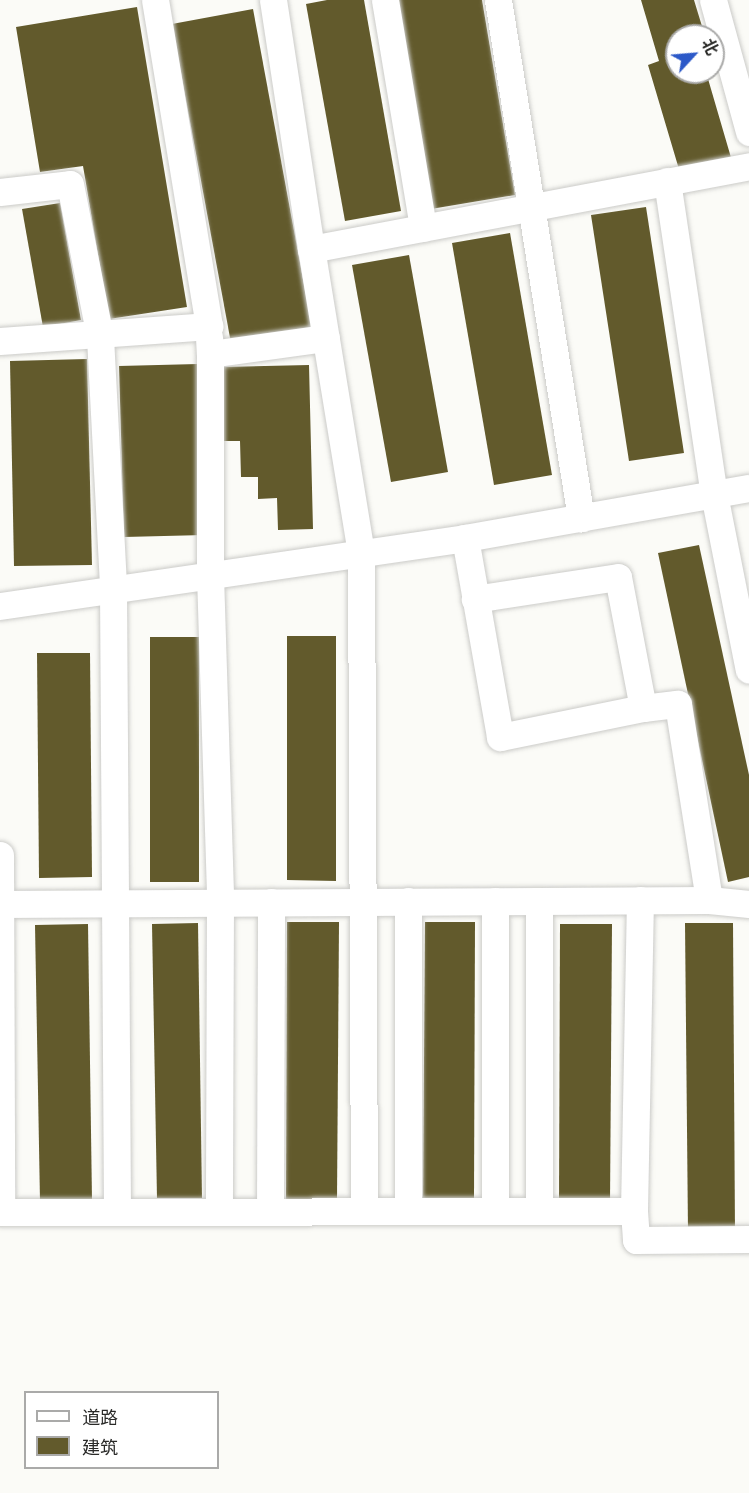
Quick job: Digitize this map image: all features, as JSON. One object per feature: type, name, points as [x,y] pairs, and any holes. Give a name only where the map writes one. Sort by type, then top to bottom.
[{"type":"street","points":[[155,0],[209,326],[210,575],[220,902],[219,1211]]},
{"type":"street","points":[[273,0],[361,554],[364,1211]]},
{"type":"street","points":[[385,0],[423,228]]},
{"type":"street","points":[[498,0],[529,208],[581,518]]},
{"type":"street","points":[[713,0],[749,132]]},
{"type":"street","points":[[311,249],[749,166]]},
{"type":"street","points":[[667,182],[714,494],[749,670]]},
{"type":"street","points":[[0,192],[70,184],[100,337],[113,589],[117,1212]]},
{"type":"street","points":[[0,341],[100,337],[209,326]]},
{"type":"street","points":[[210,354],[326,338]]},
{"type":"street","points":[[0,606],[465,538],[749,488]]},
{"type":"street","points":[[465,538],[500,737],[643,708],[678,704],[709,900]]},
{"type":"street","points":[[476,599],[618,577],[643,708]]},
{"type":"street","points":[[0,855],[1,1212],[634,1211]]},
{"type":"street","points":[[0,904],[539,900],[709,900],[749,904]]},
{"type":"street","points":[[539,900],[539,1211]]},
{"type":"street","points":[[640,900],[634,1211],[636,1240],[749,1239]]},
{"type":"street","points":[[408,901],[408,1211]]},
{"type":"street","points":[[495,901],[495,1211]]},
{"type":"street","points":[[270,902],[270,1211]]},
{"type":"building","points":[[327,0],[364,0],[401,211],[345,221],[306,4]]},
{"type":"building","points":[[396,0],[482,0],[515,195],[431,209]]},
{"type":"building","points":[[641,0],[694,0],[701,24],[665,24],[665,84],[710,84],[732,161],[681,176],[648,65],[659,61]]},
{"type":"building","points":[[137,7],[187,307],[109,319],[83,166],[40,172],[16,27]]},
{"type":"building","points":[[253,9],[312,328],[231,343],[172,24]]},
{"type":"building","points":[[60,203],[81,320],[43,327],[22,209]]},
{"type":"building","points":[[646,207],[684,453],[629,461],[591,215]]},
{"type":"building","points":[[510,233],[552,475],[494,485],[452,243]]},
{"type":"building","points":[[409,255],[448,472],[391,482],[352,265]]},
{"type":"building","points":[[87,359],[92,565],[14,566],[10,361]]},
{"type":"building","points":[[198,364],[204,535],[124,537],[119,366]]},
{"type":"building","points":[[309,365],[313,529],[278,530],[277,498],[258,499],[258,477],[241,477],[240,441],[220,441],[219,367]]},
{"type":"building","points":[[699,545],[749,775],[749,877],[728,882],[658,553]]},
{"type":"building","points":[[287,636],[336,636],[336,881],[287,880]]},
{"type":"building","points":[[150,637],[199,637],[199,882],[150,882]]},
{"type":"building","points":[[37,653],[90,653],[92,877],[39,878]]},
{"type":"building","points":[[287,922],[339,922],[337,1200],[286,1199]]},
{"type":"building","points":[[425,922],[475,922],[474,1200],[423,1200]]},
{"type":"building","points":[[198,923],[202,1198],[157,1198],[152,924]]},
{"type":"building","points":[[685,923],[733,923],[735,1232],[688,1232]]},
{"type":"building","points":[[88,924],[92,1200],[40,1201],[35,925]]},
{"type":"building","points":[[560,924],[612,924],[610,1203],[559,1202]]}]
